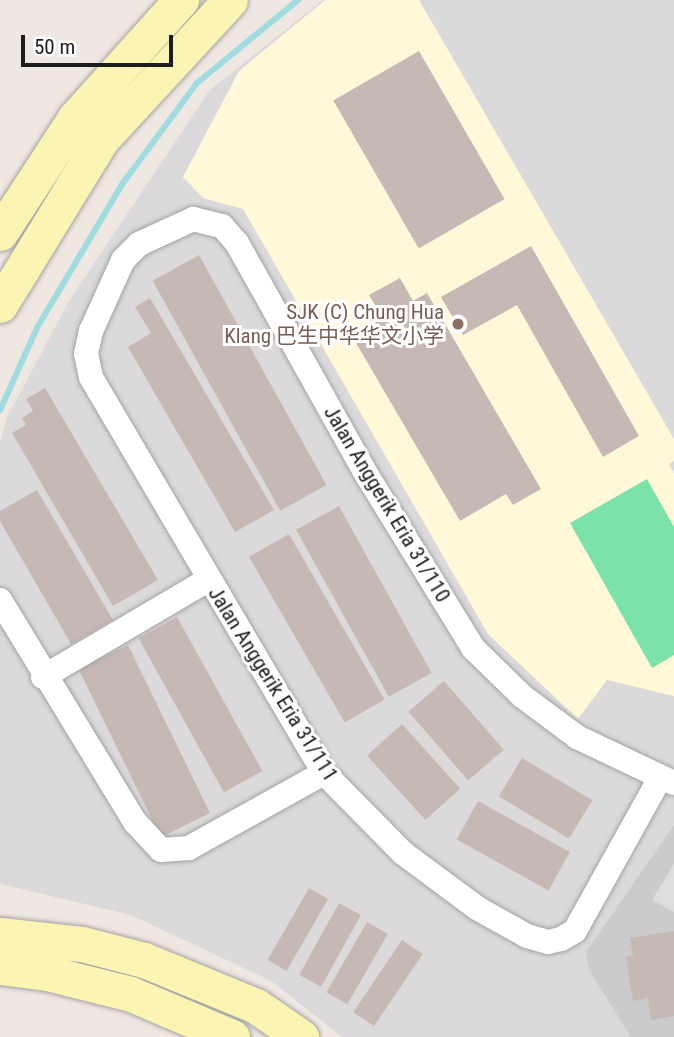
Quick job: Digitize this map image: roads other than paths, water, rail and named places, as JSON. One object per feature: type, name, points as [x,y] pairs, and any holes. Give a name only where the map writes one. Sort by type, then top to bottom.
[{"type":"main road","points":[[0,233],[75,118],[181,0]]},
{"type":"main road","points":[[0,304],[100,140],[230,0]]},
{"type":"main road","points":[[0,935],[82,944],[144,960],[256,1006],[301,1037]]},
{"type":"main road","points":[[0,967],[47,973],[131,993],[232,1037]]},
{"type":"street","name":"Jalan Anggerik Eria 31/110","points":[[139,244],[193,219],[222,226],[237,243],[368,477],[473,648],[522,696],[577,737],[667,780]]},
{"type":"street","name":"Jalan Anggerik Eria 31/111","points":[[139,244],[112,278],[86,354],[91,377],[208,580],[324,773],[403,853],[477,908],[527,936],[548,942],[575,931],[667,780]]},
{"type":"street","points":[[43,677],[208,580]]},
{"type":"street","points":[[0,600],[43,677],[135,822],[161,850],[189,848],[324,773]]},
{"type":"waterway","points":[[0,410],[38,326],[123,183],[197,83],[298,0]]},
{"type":"place","name":"SJK (C) Chung Hua Klang 巴生中华华文小学","points":[[458,324]]}]
